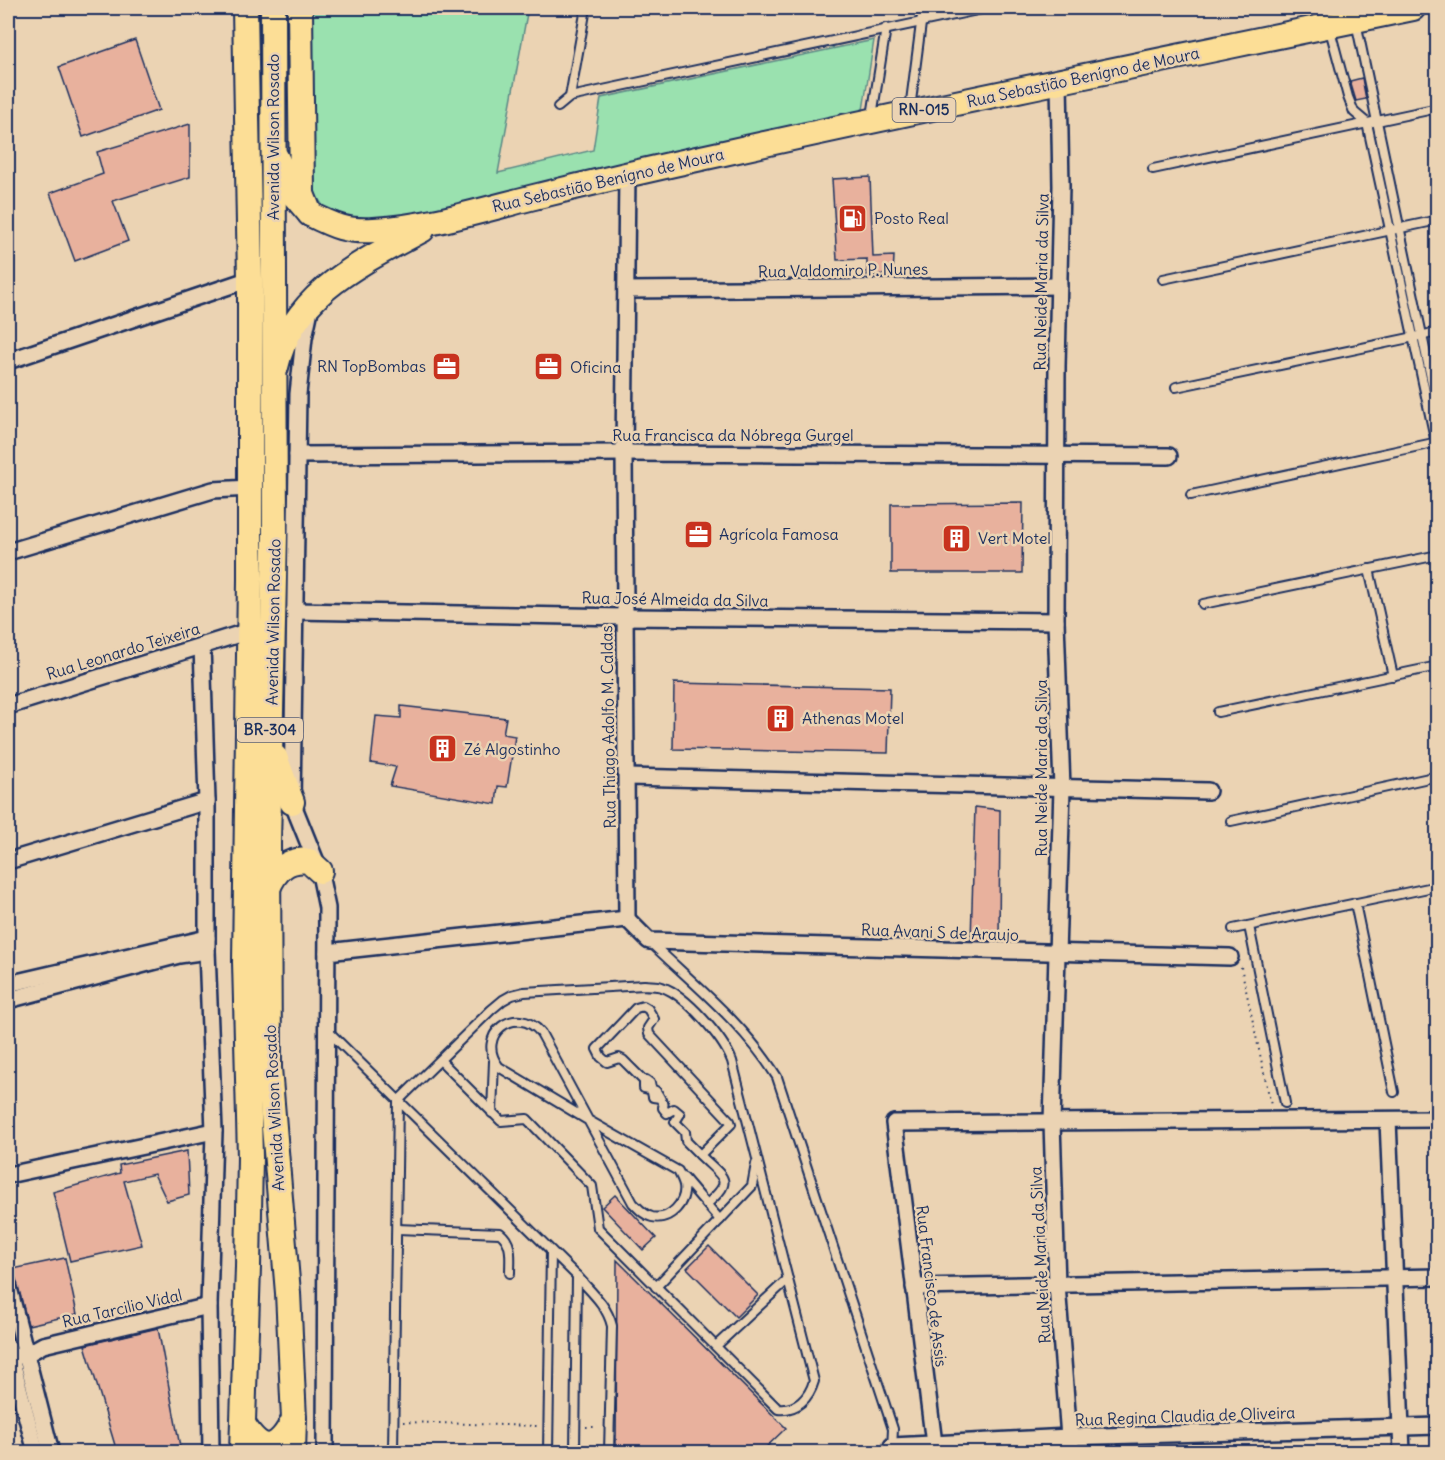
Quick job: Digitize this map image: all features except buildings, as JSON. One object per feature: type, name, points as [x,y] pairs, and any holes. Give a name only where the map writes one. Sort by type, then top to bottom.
[{"type":"main road","name":"Avenida Wilson Rosado","points":[[242,1452],[250,1157],[245,962],[250,279],[245,8]]},
{"type":"main road","name":"Avenida Wilson Rosado","points":[[273,8],[275,534],[268,888],[269,1068],[288,1293],[294,1419],[292,1452]]},
{"type":"main road","points":[[300,8],[301,184],[302,194],[310,214]]},
{"type":"main road","name":"Rua Sebastião Benígno de Moura","points":[[437,222],[627,174],[871,120],[1413,8]]},
{"type":"main road","points":[[273,150],[294,194],[310,214],[346,230],[373,230],[437,222]]},
{"type":"main road","points":[[274,374],[280,347],[290,328],[312,300],[333,282],[363,262],[437,222]]},
{"type":"main road","points":[[270,742],[292,802]]},
{"type":"main road","points":[[268,888],[275,873],[291,862],[309,861],[320,871]]},
{"type":"main road","points":[[243,1424],[256,1440],[263,1445],[271,1446],[280,1442],[286,1435],[294,1419]]},
{"type":"street","name":"Rua Neide Maria da Silva","points":[[1059,82],[1061,186],[1056,621],[1062,788],[1052,1122],[1057,1285],[1071,1445]]},
{"type":"street","name":"Rua Thiago Adolfo M. Caldas","points":[[627,174],[624,453],[627,919]]},
{"type":"street","points":[[8,361],[250,279]]},
{"type":"street","name":"Rua Valdomiro P. Nunes","points":[[626,290],[1059,286]]},
{"type":"street","points":[[312,300],[304,338],[298,394],[292,802],[320,871],[327,908],[325,1452]]},
{"type":"street","name":"Rua Francisca da Nóbrega Gurgel","points":[[297,455],[624,453],[1169,456]]},
{"type":"street","points":[[8,552],[213,490],[250,488]]},
{"type":"street","name":"Rua José Almeida da Silva","points":[[294,611],[1056,621]]},
{"type":"street","name":"Rua Leonardo Teixeira","points":[[8,706],[249,631]]},
{"type":"street","points":[[202,645],[207,801],[207,945],[214,1131],[209,1306],[211,1452]]},
{"type":"street","points":[[627,777],[1208,791]]},
{"type":"street","points":[[8,861],[207,801]]},
{"type":"street","points":[[327,952],[627,919],[649,941]]},
{"type":"street","name":"Rua Avani S de Araujo","points":[[649,941],[1235,958]]},
{"type":"street","points":[[8,984],[207,945]]},
{"type":"street","points":[[8,1000],[179,955],[207,945]]},
{"type":"street","points":[[1052,1122],[1437,1119]]},
{"type":"street","points":[[1388,1120],[1402,1452]]},
{"type":"street","name":"Rua Francisco de Assis","points":[[935,1448],[894,1123],[1052,1122]]},
{"type":"street","points":[[8,1175],[214,1131]]},
{"type":"street","points":[[914,1287],[1437,1277]]},
{"type":"street","points":[[8,1284],[15,1340],[27,1354],[51,1452]]},
{"type":"street","name":"Rua Tarcilio Vidal","points":[[8,1355],[27,1354],[43,1344],[209,1306]]},
{"type":"street","name":"Rua Tarcilio Vidal","points":[[15,1340],[43,1344]]},
{"type":"street","points":[[8,1355],[36,1452]]},
{"type":"street","name":"Rua Regina Claudia de Oliveira","points":[[891,1449],[1071,1445],[1437,1426]]},
{"type":"lane","points":[[570,97],[586,8]]},
{"type":"lane","points":[[910,113],[923,8]]},
{"type":"lane","points":[[558,107],[570,97],[987,8]]},
{"type":"lane","points":[[1356,20],[1399,228],[1437,452]]},
{"type":"lane","points":[[1329,25],[1348,97],[1354,112],[1367,123],[1390,230],[1437,411]]},
{"type":"lane","points":[[871,120],[886,28]]},
{"type":"lane","points":[[1153,169],[1437,108]]},
{"type":"lane","points":[[1163,279],[1437,220]]},
{"type":"lane","points":[[1176,387],[1437,332]]},
{"type":"lane","points":[[1191,495],[1436,442]]},
{"type":"lane","points":[[1203,604],[1437,555]]},
{"type":"lane","points":[[1370,569],[1393,676]]},
{"type":"lane","points":[[1218,712],[1437,666]]},
{"type":"lane","points":[[1231,821],[1437,777]]},
{"type":"lane","points":[[1233,929],[1437,886]]},
{"type":"lane","points":[[1355,903],[1394,1092]]},
{"type":"lane","points":[[1249,926],[1285,1103]]},
{"type":"lane","points":[[649,941],[739,1026],[764,1055],[777,1077],[893,1429],[891,1449]]},
{"type":"lane","points":[[393,1452],[398,1101],[491,1010],[512,995],[548,991],[661,986],[679,997],[710,1026],[727,1048],[814,1381],[812,1389],[804,1400],[794,1408],[778,1409],[598,1228],[592,1186],[527,1119],[501,1121],[440,1060]]},
{"type":"lane","points":[[700,1155],[729,1128],[730,1121],[649,1034],[648,1028],[654,1019],[648,1010],[642,1006],[636,1008],[597,1049],[607,1062],[619,1058],[623,1060],[644,1082],[645,1088],[651,1089],[653,1097],[660,1098],[667,1113],[674,1109],[680,1114],[675,1122],[685,1132],[686,1141],[700,1155],[723,1178],[723,1189],[707,1204]]},
{"type":"lane","points":[[492,1113],[494,1034],[499,1028],[516,1020],[525,1021],[535,1026],[541,1033],[633,1203],[642,1212],[651,1217],[660,1218],[670,1214],[681,1203],[684,1184],[678,1171]]},
{"type":"lane","points":[[328,1031],[577,1276],[604,1306],[612,1326],[609,1452]]},
{"type":"lane","points":[[494,1060],[505,1071],[678,1171],[720,1220]]},
{"type":"lane","points":[[657,1287],[752,1186],[757,1159]]},
{"type":"lane","points":[[397,1229],[500,1233],[510,1244],[510,1273]]},
{"type":"lane","points":[[548,1452],[551,1251]]},
{"type":"lane","points":[[577,1276],[575,1451],[585,1452]]},
{"type":"lane","points":[[716,1346],[788,1280]]},
{"type":"path","points":[[1235,958],[1272,1110]]},
{"type":"path","points":[[394,1422],[549,1426]]},
{"type":"path","points":[[575,1427],[610,1428]]},
{"type":"green space","points":[[310,8],[528,8],[498,173],[593,150],[601,98],[874,40],[863,110],[384,221],[354,218],[325,209],[311,188]]},
{"type":"place","name":"Posto Real","points":[[853,218]]},
{"type":"place","name":"RN TopBombas","points":[[447,366]]},
{"type":"place","name":"Oficina","points":[[549,367]]},
{"type":"place","name":"Agrícola Famosa","points":[[698,534]]},
{"type":"place","name":"Vert Motel","points":[[957,538]]},
{"type":"place","name":"Athenas Motel","points":[[781,718]]},
{"type":"place","name":"Zé Algostinho","points":[[443,749]]}]
